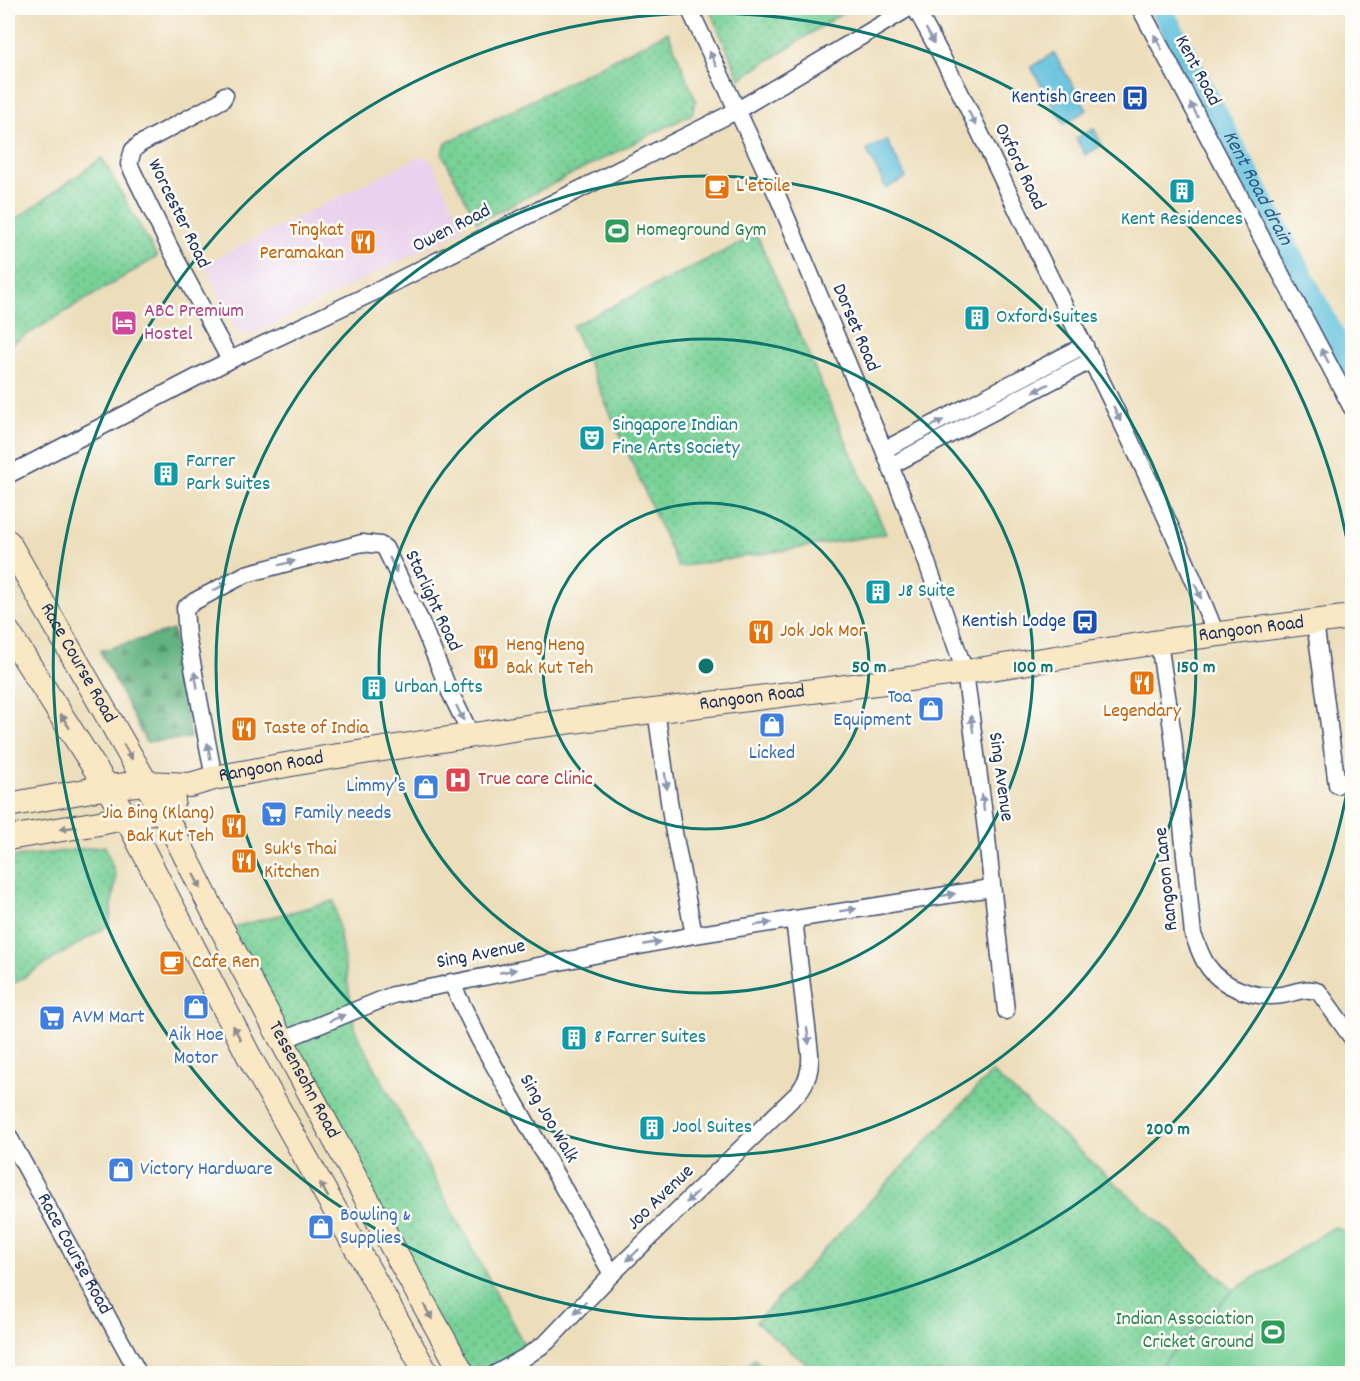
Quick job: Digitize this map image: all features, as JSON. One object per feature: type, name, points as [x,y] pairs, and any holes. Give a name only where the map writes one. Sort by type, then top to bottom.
[{"type":"street","name":"Dorset Road","points":[[689,8],[778,197],[887,458],[917,534],[965,672]]},
{"type":"street","name":"Owen Road","points":[[8,475],[230,360],[385,286],[736,111],[909,8]]},
{"type":"street","name":"Oxford Road","points":[[915,8],[946,65],[1089,353],[1199,591],[1216,634]]},
{"type":"street","name":"Kent Road","points":[[1140,8],[1353,408]]},
{"type":"street","name":"Worcester Road","points":[[225,95],[222,100],[133,150],[129,164],[170,248],[230,360]]},
{"type":"street","points":[[887,458],[1089,353]]},
{"type":"street","name":"Race Course Road","points":[[8,542],[146,783]]},
{"type":"street","name":"Starlight Road","points":[[214,778],[185,608],[246,574],[362,543],[380,545],[385,549],[421,622],[449,690],[471,735]]},
{"type":"street","name":"Rangoon Road","points":[[8,805],[108,787],[146,783],[190,785],[214,778],[325,758],[471,735],[965,672],[1216,634],[1353,618]]},
{"type":"street","name":"Rangoon Road","points":[[1315,622],[1337,785]]},
{"type":"street","name":"Race Course Road","points":[[8,632],[108,787]]},
{"type":"street","name":"Rangoon Lane","points":[[1159,643],[1173,735],[1193,935],[1207,966],[1227,984],[1269,997],[1307,989],[1319,992],[1353,1038]]},
{"type":"street","name":"Sing Avenue","points":[[965,672],[985,819],[1006,1011]]},
{"type":"street","points":[[656,710],[672,822],[694,935]]},
{"type":"street","name":"Tessensohn Road","points":[[146,783],[222,930],[463,1374]]},
{"type":"street","name":"Rangoon Road","points":[[8,838],[161,810],[190,785]]},
{"type":"street","name":"Tessensohn Road","points":[[108,787],[126,817],[250,1058],[428,1374]]},
{"type":"street","name":"Sing Avenue","points":[[283,1040],[393,995],[451,982],[694,935],[991,888]]},
{"type":"street","name":"Joo Avenue","points":[[495,1374],[547,1342],[612,1274],[807,1082],[811,1067],[810,1053],[794,919]]},
{"type":"street","name":"Sing Joo Walk","points":[[451,982],[479,1039],[612,1274]]},
{"type":"street","name":"Race Course Road","points":[[8,1135],[139,1374]]},
{"type":"shaded area","points":[[420,156],[431,160],[464,229],[250,336],[237,332],[204,264]]},
{"type":"green space","points":[[709,8],[850,8],[740,79]]},
{"type":"green space","points":[[668,32],[696,101],[692,114],[477,222],[442,153],[446,143]]},
{"type":"green space","points":[[102,158],[157,257],[8,346],[8,207],[16,219]]},
{"type":"green space","points":[[757,235],[886,534],[678,567],[572,326]]},
{"type":"green space","points":[[173,630],[190,738],[146,742],[100,651]]},
{"type":"green space","points":[[105,846],[116,876],[109,925],[8,987],[8,858]]},
{"type":"green space","points":[[334,901],[356,1032],[528,1352],[493,1373],[463,1373],[222,930]]},
{"type":"green space","points":[[992,1072],[1234,1290],[1153,1373],[817,1373],[756,1322]]},
{"type":"green space","name":"Indian Association Cricket Ground","points":[[1334,1227],[1352,1235],[1352,1373],[1153,1373],[1234,1290]]},
{"type":"green space","points":[[754,1359],[770,1373],[742,1373]]},
{"type":"water","points":[[1054,53],[1087,110],[1064,124],[1031,67]]},
{"type":"water","points":[[1094,129],[1102,145],[1085,155],[1076,138]]},
{"type":"water","points":[[887,140],[906,178],[886,188],[867,150]]},
{"type":"waterway","name":"Kent Road drain","points":[[1161,8],[1352,370]]},
{"type":"place","name":"Kentish Green","points":[[1135,98]]},
{"type":"place","name":"L'etoile","points":[[717,187]]},
{"type":"place","name":"Kent Residences","points":[[1182,191]]},
{"type":"place","name":"Homeground Gym","points":[[617,231]]},
{"type":"place","name":"Tingkat Peramakan","points":[[363,242]]},
{"type":"place","name":"Oxford Suites","points":[[977,318]]},
{"type":"place","name":"ABC Premium Hostel","points":[[124,323]]},
{"type":"place","name":"Singapore Indian Fine Arts Society","points":[[592,438]]},
{"type":"place","name":"Farrer Park Suites","points":[[166,474]]},
{"type":"place","name":"J8 Suite","points":[[878,592]]},
{"type":"place","name":"Kentish Lodge","points":[[1085,622]]},
{"type":"place","name":"Jok Jok Mor","points":[[761,632]]},
{"type":"place","name":"Heng Heng Bak Kut Teh","points":[[486,657]]},
{"type":"place","name":"Legendary","points":[[1142,683]]},
{"type":"place","name":"Urban Lofts","points":[[374,688]]},
{"type":"place","name":"Toa Equipment","points":[[931,709]]},
{"type":"place","name":"Licked","points":[[772,725]]},
{"type":"place","name":"Taste of India","points":[[244,729]]},
{"type":"place","name":"True care Clinic","points":[[458,780]]},
{"type":"place","name":"Limmy’s","points":[[426,787]]},
{"type":"place","name":"Family needs","points":[[274,814]]},
{"type":"place","name":"Jia Bing (Klang) Bak Kut Teh","points":[[234,826]]},
{"type":"place","name":"Suk's Thai Kitchen","points":[[244,861]]},
{"type":"place","name":"Cafe Ren","points":[[172,963]]},
{"type":"place","name":"Aik Hoe Motor","points":[[196,1007]]},
{"type":"place","name":"AVM Mart","points":[[52,1018]]},
{"type":"place","name":"8 Farrer Suites","points":[[574,1038]]},
{"type":"place","name":"Jool Suites","points":[[652,1128]]},
{"type":"place","name":"Victory Hardware","points":[[121,1170]]},
{"type":"place","name":"Bowling & Supplies","points":[[321,1227]]},
{"type":"place","name":"Indian Association Cricket Ground","points":[[1273,1332]]}]
